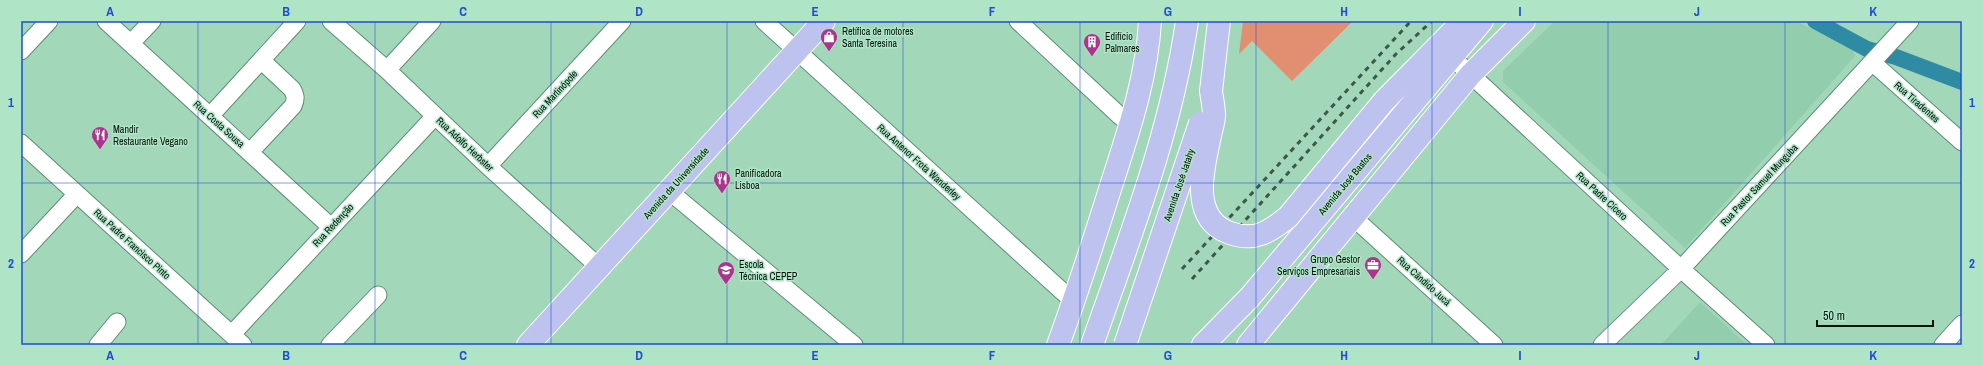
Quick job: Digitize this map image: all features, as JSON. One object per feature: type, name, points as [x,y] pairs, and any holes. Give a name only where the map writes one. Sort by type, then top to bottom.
[{"type":"main road","name":"Avenida da Universidade","points":[[528,345],[824,21]]},
{"type":"main road","points":[[1058,345],[1074,302],[1134,112],[1149,36],[1150,21]]},
{"type":"main road","points":[[1092,345],[1158,154],[1178,73],[1187,21]]},
{"type":"main road","name":"Avenida José Jatahy","points":[[1125,345],[1211,91],[1219,21]]},
{"type":"main road","points":[[1211,91],[1214,116],[1203,167],[1201,194],[1204,208],[1212,222],[1222,231],[1237,236],[1252,236],[1269,232],[1288,217],[1384,101],[1445,51],[1463,21]]},
{"type":"main road","name":"Avenida José Bastos","points":[[1204,345],[1250,297],[1445,51],[1482,21]]},
{"type":"main road","points":[[1248,345],[1354,218],[1470,75],[1524,21]]},
{"type":"street","points":[[21,51],[49,21]]},
{"type":"street","name":"Rua Costa Sousa","points":[[106,21],[331,227]]},
{"type":"street","points":[[131,43],[152,21]]},
{"type":"street","points":[[210,116],[297,21]]},
{"type":"street","name":"Rua Adolfo Herbster","points":[[331,21],[387,70],[434,116],[599,267]]},
{"type":"street","points":[[387,70],[432,21]]},
{"type":"street","name":"Rua Martinópole","points":[[488,166],[622,21]]},
{"type":"street","name":"Rua Antenor Frota Wanderley","points":[[764,21],[1074,302]]},
{"type":"street","points":[[1018,21],[1121,117]]},
{"type":"street","name":"Rua Pastor Samuel Munguba","points":[[1602,345],[1682,269],[1875,61],[1910,21]]},
{"type":"street","name":"Rua Padre Cícero","points":[[1445,51],[1766,345]]},
{"type":"street","points":[[250,152],[293,106],[295,100],[295,95],[292,89],[261,60]]},
{"type":"street","name":"Rua Tiradentes","points":[[1875,61],[1962,142]]},
{"type":"street","name":"Rua Redenção","points":[[238,340],[331,227],[434,116]]},
{"type":"street","name":"Rua Padre Francisco Pinto","points":[[21,143],[238,340]]},
{"type":"street","points":[[669,191],[854,345]]},
{"type":"street","points":[[21,254],[77,194]]},
{"type":"street","name":"Rua Cândido Jucá","points":[[1354,218],[1494,345]]},
{"type":"street","points":[[330,345],[378,294]]},
{"type":"street","points":[[98,345],[118,322]]},
{"type":"street","points":[[1943,345],[1962,324]]},
{"type":"shaded area","points":[[1243,21],[1352,22],[1292,81],[1252,41],[1239,54]]},
{"type":"shaded area","points":[[1555,21],[1796,21],[1853,50],[1855,56],[1685,248],[1503,82],[1503,71]]},
{"type":"shaded area","points":[[1700,302],[1747,345],[1661,345]]},
{"type":"waterway","points":[[1815,21],[1867,49],[1896,57],[1962,82]]},
{"type":"railway","points":[[1182,269],[1411,21]]},
{"type":"railway","points":[[1192,279],[1396,54],[1432,21]]},
{"type":"place","name":"Retífica de motores Santa Teresina","points":[[829,52]]},
{"type":"place","name":"Edifício Palmares","points":[[1092,57]]},
{"type":"place","name":"Mandir Restaurante Vegano","points":[[100,150]]},
{"type":"place","name":"Panificadora Lisboa","points":[[722,194]]},
{"type":"place","name":"Grupo Gestor Serviços Empresariais","points":[[1373,280]]},
{"type":"place","name":"Escola Técnica CEPEP","points":[[726,285]]}]
